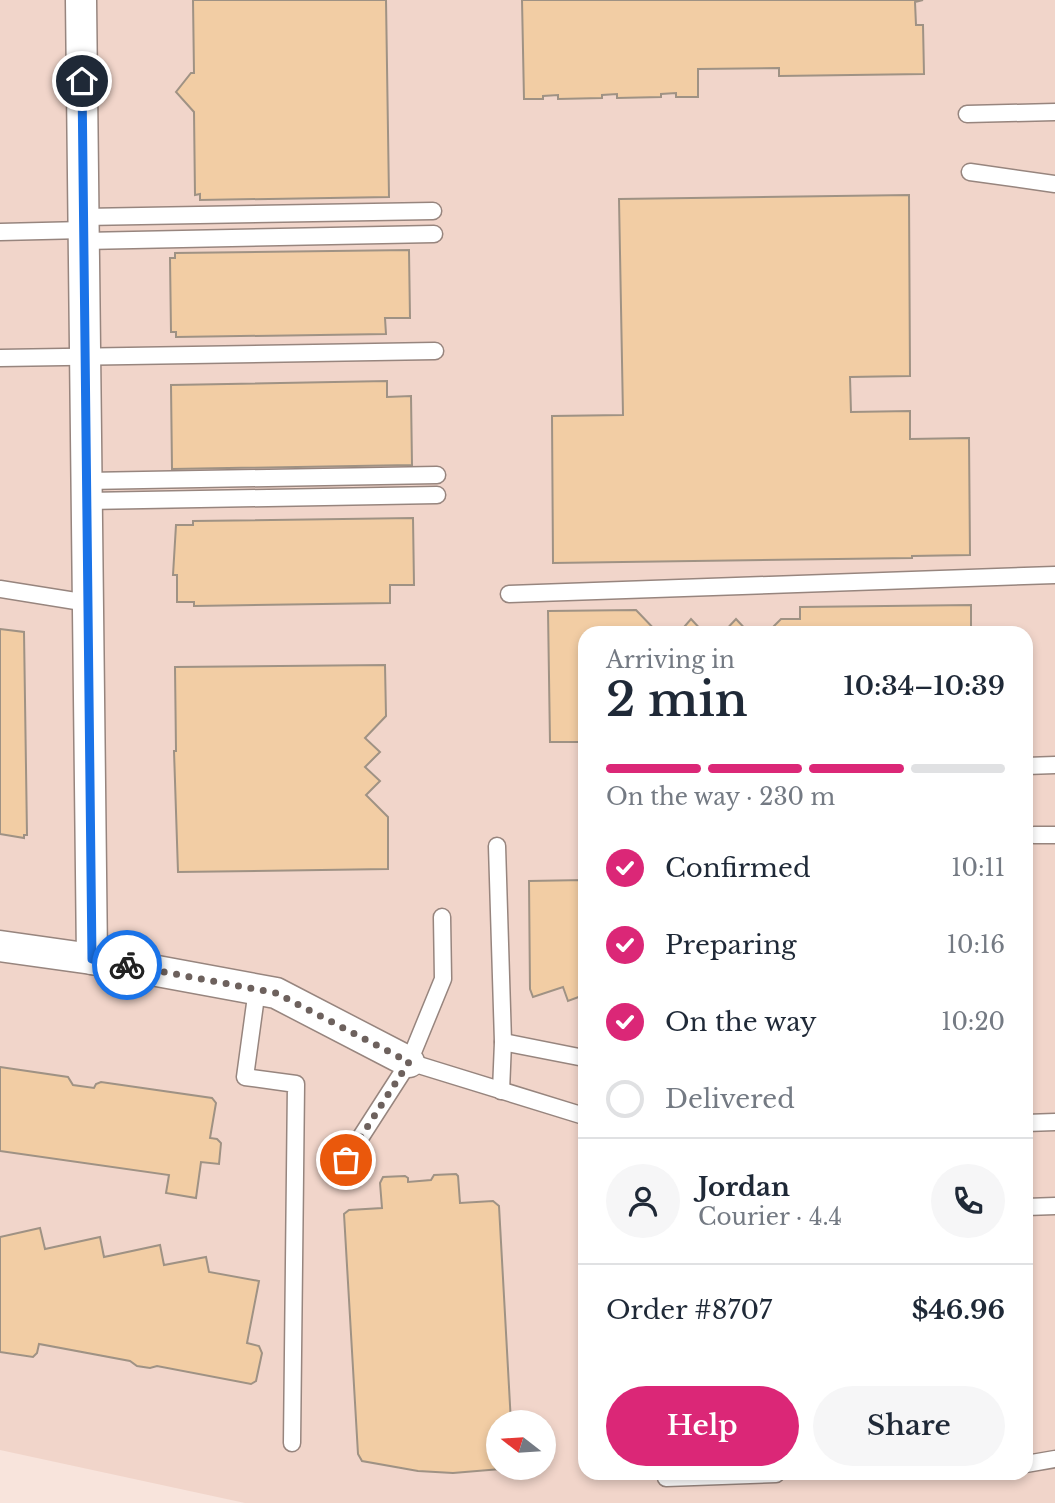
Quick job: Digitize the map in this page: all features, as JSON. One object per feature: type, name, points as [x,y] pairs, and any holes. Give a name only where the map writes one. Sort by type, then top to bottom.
[{"type":"street","points":[[81,0],[92,959]]},
{"type":"street","points":[[0,946],[92,959],[276,993],[409,1062]]},
{"type":"lane","points":[[967,114],[1055,113]]},
{"type":"lane","points":[[970,172],[1055,184]]},
{"type":"lane","points":[[0,232],[433,211]]},
{"type":"lane","points":[[84,229],[434,234]]},
{"type":"lane","points":[[0,358],[435,351]]},
{"type":"lane","points":[[87,491],[437,475]]},
{"type":"lane","points":[[87,491],[437,495]]},
{"type":"lane","points":[[509,594],[1055,575]]},
{"type":"lane","points":[[0,589],[88,603]]},
{"type":"lane","points":[[1033,766],[1055,765]]},
{"type":"lane","points":[[1034,835],[1055,835]]},
{"type":"lane","points":[[497,846],[503,1042],[501,1091]]},
{"type":"lane","points":[[346,1160],[409,1062],[443,979],[442,917]]},
{"type":"lane","points":[[257,989],[246,1077],[296,1084],[292,1443]]},
{"type":"lane","points":[[503,1042],[578,1057]]},
{"type":"lane","points":[[409,1062],[578,1114]]},
{"type":"lane","points":[[1033,1123],[1055,1122]]},
{"type":"lane","points":[[1033,1207],[1055,1206]]},
{"type":"lane","points":[[1033,1463],[1055,1459]]},
{"type":"shaded area","points":[[0,0],[1055,0],[1055,1503],[245,1503],[0,1450]]},
{"type":"building","points":[[193,0],[386,0],[389,197],[200,200],[200,194],[195,195],[194,112],[176,92],[191,73],[194,73]]},
{"type":"building","points":[[522,0],[923,0],[915,2],[916,25],[923,25],[924,74],[779,76],[779,68],[698,69],[698,97],[676,97],[676,93],[661,94],[661,97],[617,98],[617,94],[602,95],[602,98],[558,99],[558,95],[543,96],[543,99],[524,99]]},
{"type":"building","points":[[909,195],[910,376],[850,377],[851,412],[910,411],[910,439],[969,438],[970,555],[553,563],[552,416],[623,415],[619,199]]},
{"type":"building","points":[[409,250],[410,318],[385,318],[386,334],[176,337],[176,332],[171,332],[170,258],[175,258],[175,253]]},
{"type":"building","points":[[387,381],[387,397],[411,396],[412,465],[172,469],[171,385]]},
{"type":"building","points":[[413,518],[414,585],[390,585],[390,603],[194,606],[194,602],[177,602],[177,575],[173,575],[176,525],[193,525],[193,521]]},
{"type":"building","points":[[971,605],[971,626],[774,626],[781,619],[800,619],[800,607]]},
{"type":"building","points":[[636,610],[651,626],[578,626],[578,742],[550,742],[548,611]]},
{"type":"building","points":[[691,619],[698,626],[685,626]]},
{"type":"building","points":[[736,619],[743,626],[729,626]]},
{"type":"building","points":[[0,629],[24,632],[27,835],[24,835],[24,838],[0,834]]},
{"type":"building","points":[[385,665],[386,716],[365,738],[380,752],[365,767],[380,781],[366,795],[388,817],[388,869],[178,872],[174,751],[175,667]]},
{"type":"building","points":[[578,880],[578,997],[568,1001],[563,987],[533,997],[530,989],[529,881]]},
{"type":"building","points":[[0,1067],[68,1077],[73,1085],[94,1088],[101,1082],[212,1098],[216,1103],[210,1138],[221,1143],[219,1164],[201,1162],[196,1198],[166,1193],[169,1175],[0,1151]]},
{"type":"building","points":[[434,1175],[458,1176],[460,1203],[493,1201],[499,1206],[510,1410],[486,1410],[486,1470],[453,1473],[418,1471],[362,1461],[358,1454],[344,1214],[349,1210],[382,1208],[380,1183],[383,1177],[405,1176],[408,1182],[431,1180]]},
{"type":"building","points":[[40,1228],[45,1249],[100,1237],[104,1257],[160,1245],[164,1265],[206,1257],[209,1272],[259,1281],[247,1343],[259,1346],[262,1353],[256,1381],[251,1384],[157,1366],[137,1366],[130,1361],[39,1344],[33,1357],[0,1352],[0,1237]]},
{"type":"way so far","points":[[127,965],[276,993],[409,1062],[346,1160]]},
{"type":"route","points":[[82,81],[92,959],[127,965]]}]
